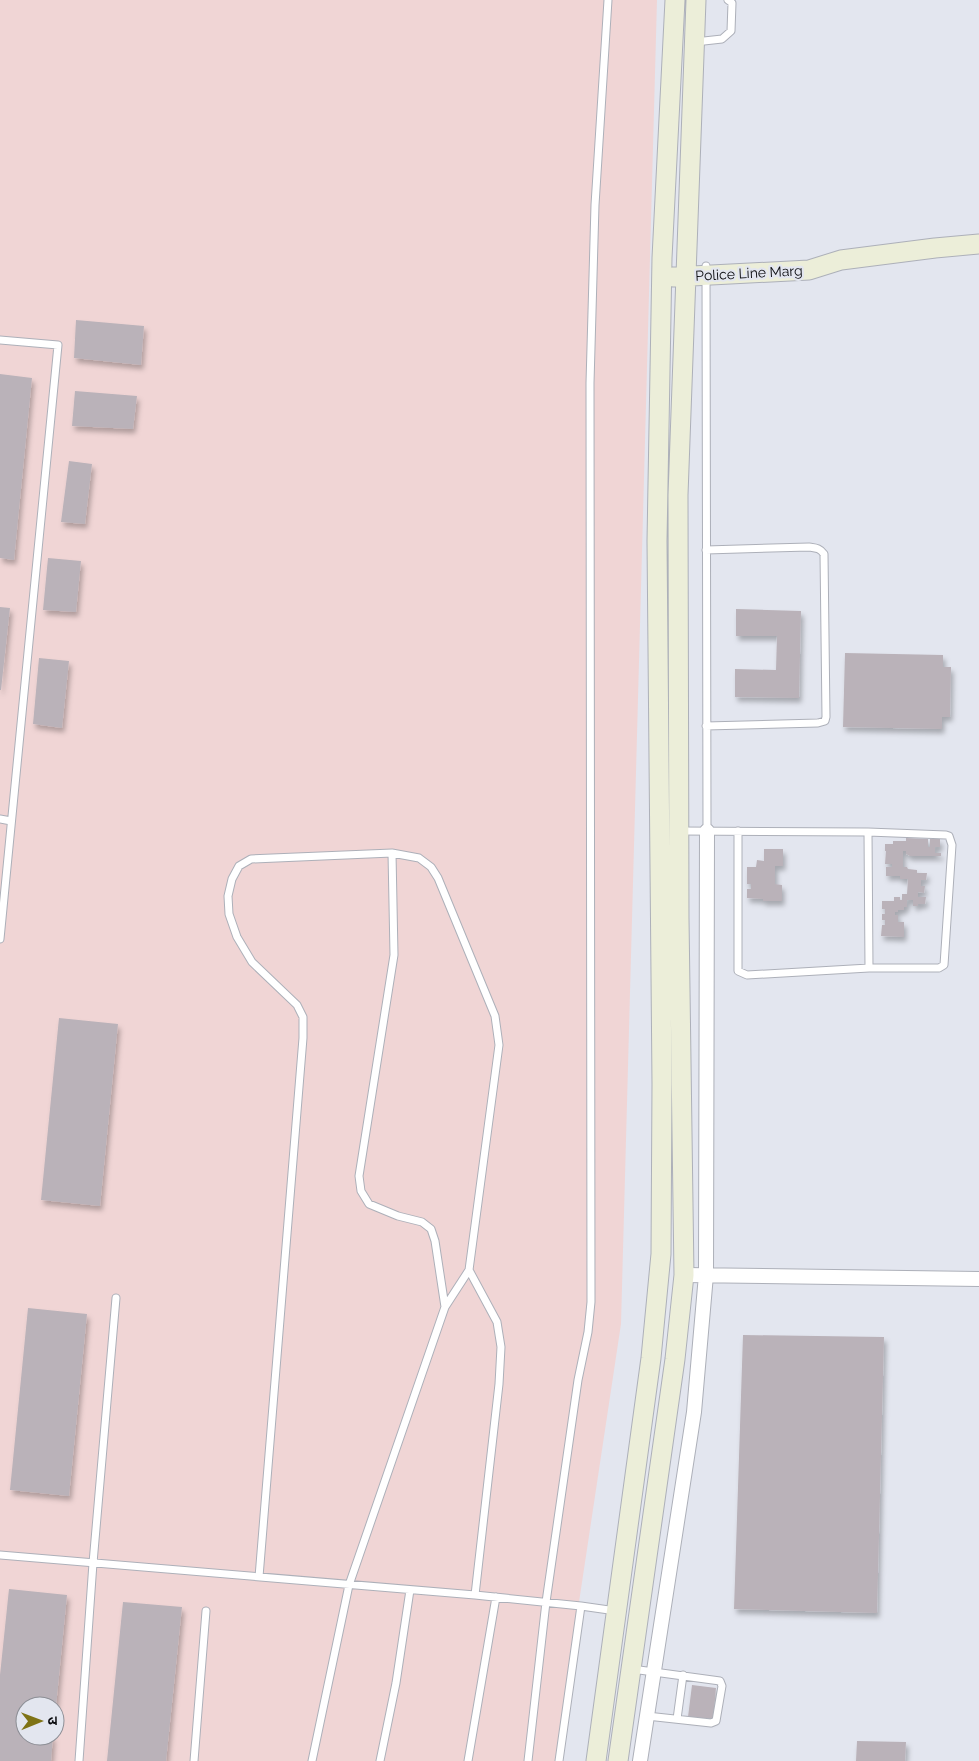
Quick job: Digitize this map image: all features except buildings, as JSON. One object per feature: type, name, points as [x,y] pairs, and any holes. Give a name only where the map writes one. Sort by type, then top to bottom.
[{"type":"main road","points":[[596,1761],[651,1358],[661,1254],[662,1084],[657,541],[662,273],[675,0]]},
{"type":"main road","points":[[618,1761],[674,1368],[684,1275],[679,831],[678,495],[696,0]]},
{"type":"main road","name":"Police Line Marg","points":[[662,273],[707,271],[809,258],[841,260],[979,244]]},
{"type":"street","points":[[640,1761],[694,1412],[706,1275],[707,831]]},
{"type":"street","points":[[684,1275],[979,1279]]},
{"type":"lane","points":[[528,1761],[546,1602],[591,1302],[590,383],[594,206],[608,0]]},
{"type":"lane","points":[[693,42],[722,40],[731,31],[732,3],[728,0]]},
{"type":"lane","points":[[707,271],[707,831]]},
{"type":"lane","points":[[0,340],[58,345],[0,939]]},
{"type":"lane","points":[[706,550],[809,547],[822,551],[824,554],[826,717],[825,721],[818,723],[706,726]]},
{"type":"lane","points":[[0,820],[12,821]]},
{"type":"lane","points":[[679,831],[868,832],[949,836],[952,845],[944,965],[939,968],[869,968],[747,975],[738,971],[738,832]]},
{"type":"lane","points":[[868,832],[869,968]]},
{"type":"lane","points":[[392,853],[394,955],[358,1176],[361,1192],[369,1204],[398,1216],[422,1222],[431,1229],[435,1241],[445,1307]]},
{"type":"lane","points":[[259,1577],[303,1038],[302,1017],[297,1005],[252,962],[237,937],[229,914],[228,896],[232,879],[239,866],[251,859],[392,853],[419,858],[435,872],[444,891],[495,1016],[498,1045],[469,1270],[445,1307],[349,1585],[312,1761]]},
{"type":"lane","points":[[469,1270],[497,1322],[501,1347],[499,1384],[475,1595]]},
{"type":"lane","points":[[79,1761],[93,1563],[116,1298]]},
{"type":"lane","points":[[0,1555],[475,1595],[616,1611]]},
{"type":"lane","points":[[380,1761],[396,1683],[410,1590]]},
{"type":"lane","points":[[468,1761],[496,1597]]},
{"type":"lane","points":[[559,1761],[581,1606]]},
{"type":"lane","points":[[194,1761],[206,1610]]},
{"type":"lane","points":[[632,1669],[718,1680],[722,1686],[716,1721],[647,1716]]},
{"type":"lane","points":[[677,1719],[683,1675]]},
{"type":"shaded area","points":[[0,0],[657,0],[621,1324],[555,1761],[0,1761]]}]
